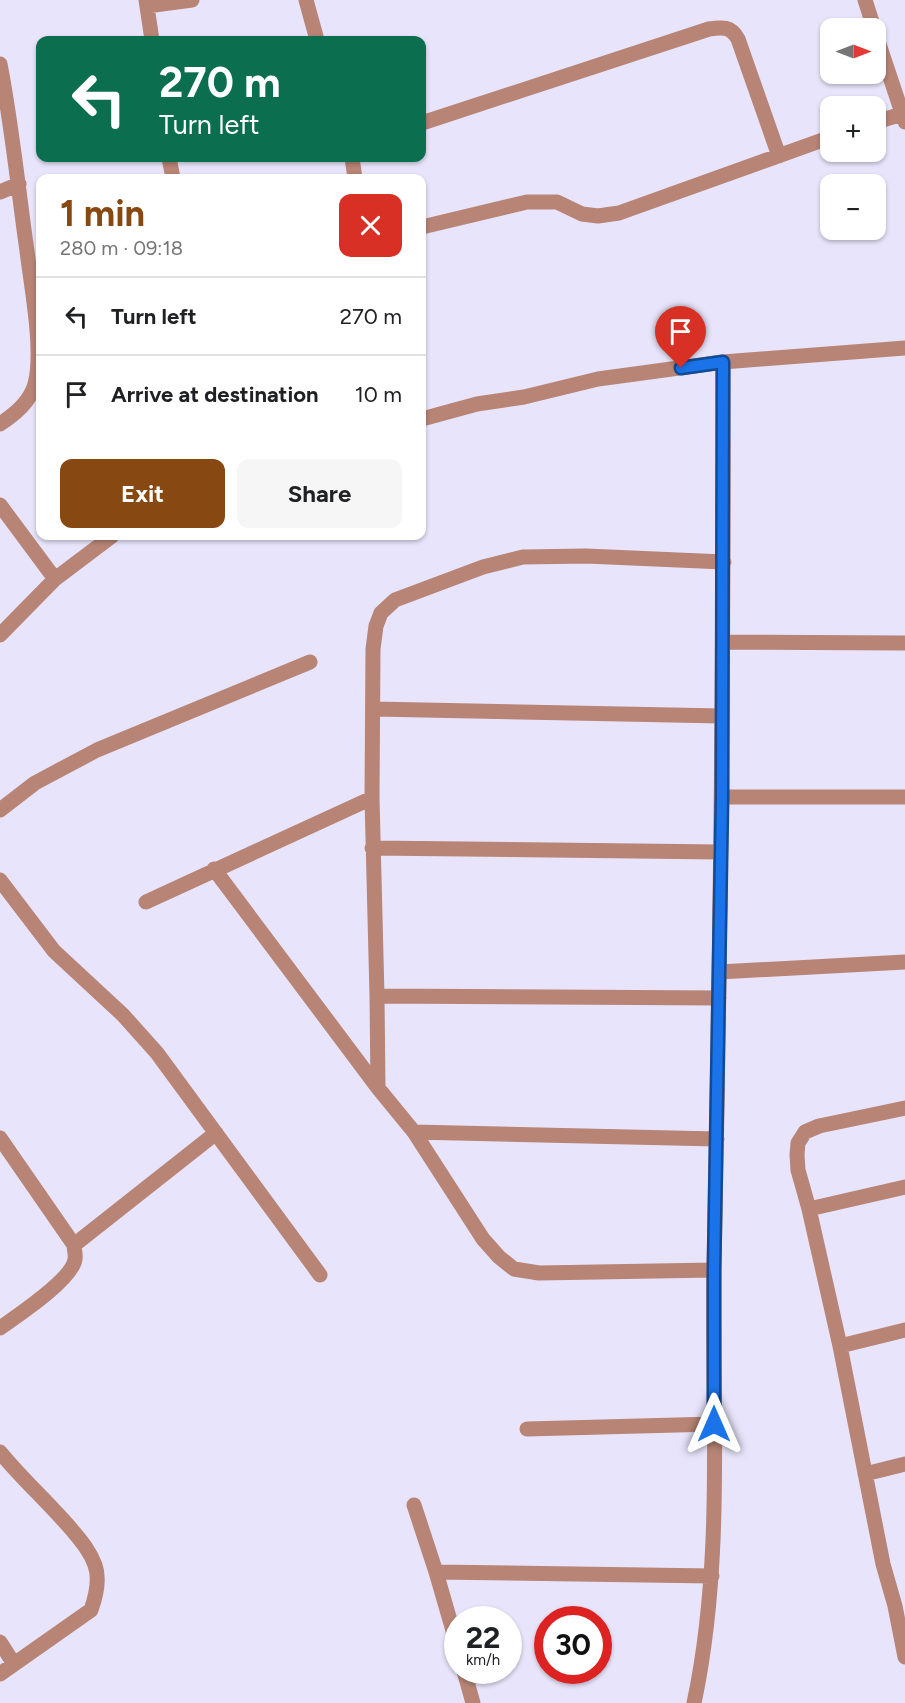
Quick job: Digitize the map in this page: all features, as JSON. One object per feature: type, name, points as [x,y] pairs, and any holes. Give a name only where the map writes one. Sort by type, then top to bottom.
[{"type":"street","points":[[151,36],[146,3],[192,0]]},
{"type":"street","points":[[306,0],[315,36]]},
{"type":"street","points":[[865,0],[871,18]]},
{"type":"street","points":[[426,122],[709,29],[726,27],[735,32],[738,39],[779,156]]},
{"type":"street","points":[[0,64],[12,130],[36,330]]},
{"type":"street","points":[[886,66],[903,118],[886,121]]},
{"type":"street","points":[[426,226],[526,202],[557,202],[582,214],[598,216],[619,213],[820,142]]},
{"type":"street","points":[[0,192],[19,184]]},
{"type":"street","points":[[426,418],[477,404],[524,397],[598,379],[723,362],[905,348]]},
{"type":"street","points":[[694,1703],[712,1576],[714,1270],[722,797],[723,362]]},
{"type":"street","points":[[0,424],[27,401],[35,384],[36,376]]},
{"type":"street","points":[[0,505],[55,579]]},
{"type":"street","points":[[0,635],[55,579],[107,540]]},
{"type":"street","points":[[378,1088],[372,798],[373,649],[376,626],[381,613],[395,600],[483,567],[524,557],[586,556],[724,562]]},
{"type":"street","points":[[723,642],[905,643]]},
{"type":"street","points":[[0,810],[35,783],[97,750],[310,662]]},
{"type":"street","points":[[374,709],[722,716]]},
{"type":"street","points":[[722,797],[905,797]]},
{"type":"street","points":[[146,902],[372,798]]},
{"type":"street","points":[[372,848],[720,852]]},
{"type":"street","points":[[214,869],[378,1088],[414,1132],[483,1239],[498,1257],[514,1269],[539,1273],[714,1270]]},
{"type":"street","points":[[0,880],[54,951],[123,1015],[157,1053],[320,1275]]},
{"type":"street","points":[[719,972],[905,962]]},
{"type":"street","points":[[377,996],[719,998]]},
{"type":"street","points":[[905,1108],[819,1126],[805,1132],[798,1143],[798,1170],[840,1346],[883,1564],[900,1605],[905,1657]]},
{"type":"street","points":[[414,1132],[717,1139]]},
{"type":"street","points":[[74,1245],[216,1133]]},
{"type":"street","points":[[0,1138],[74,1245],[76,1260],[69,1273],[45,1295],[0,1328]]},
{"type":"street","points":[[809,1209],[905,1187]]},
{"type":"street","points":[[840,1346],[905,1330]]},
{"type":"street","points":[[526,1429],[714,1424]]},
{"type":"street","points":[[0,1452],[61,1517],[88,1550],[96,1566],[96,1596],[91,1610],[0,1674]]},
{"type":"street","points":[[864,1474],[905,1464]]},
{"type":"street","points":[[414,1505],[446,1606]]},
{"type":"street","points":[[436,1572],[712,1576]]},
{"type":"street","points":[[0,1642],[14,1664]]},
{"type":"street","points":[[468,1684],[473,1703]]},
{"type":"route","points":[[681,368],[723,362],[724,562],[714,1424]]}]
